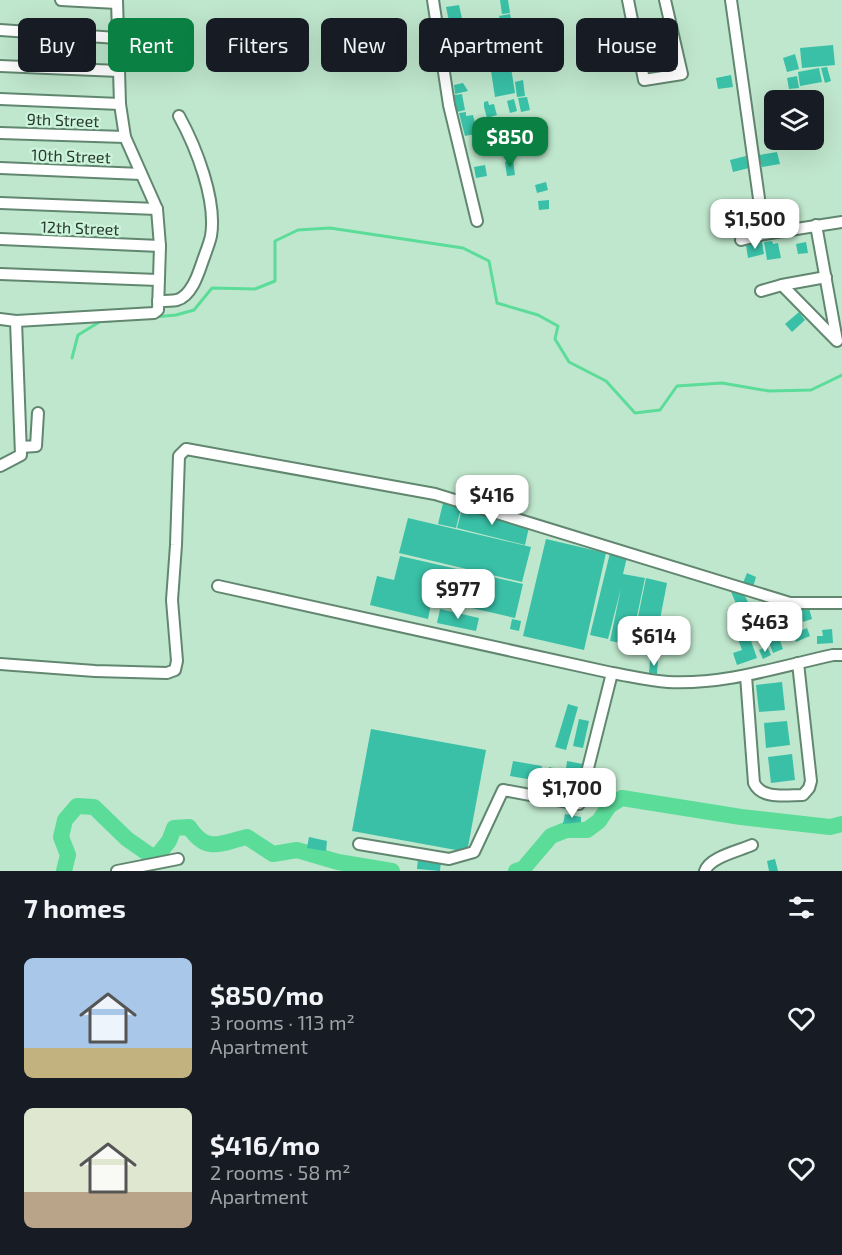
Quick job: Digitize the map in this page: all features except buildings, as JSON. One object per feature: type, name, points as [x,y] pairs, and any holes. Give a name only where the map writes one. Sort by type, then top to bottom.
[{"type":"street","points":[[61,0],[117,2],[117,18]]},
{"type":"street","points":[[433,0],[436,18]]},
{"type":"street","points":[[628,0],[644,80],[682,74],[665,0]]},
{"type":"street","points":[[730,0],[764,234]]},
{"type":"street","points":[[0,30],[108,37]]},
{"type":"street","points":[[0,66],[108,71]]},
{"type":"street","points":[[0,319],[16,321],[155,313],[158,310],[160,246],[157,209],[125,137],[120,104],[119,72]]},
{"type":"street","points":[[444,72],[449,105],[477,221]]},
{"type":"street","points":[[0,99],[120,104]]},
{"type":"street","points":[[158,301],[178,300],[188,292],[199,272],[211,236],[212,211],[200,164],[193,142],[179,116]]},
{"type":"street","name":"9th Street","points":[[0,133],[125,137]]},
{"type":"street","name":"10th Street","points":[[0,168],[141,174]]},
{"type":"street","points":[[0,203],[157,209]]},
{"type":"street","points":[[741,240],[764,234],[842,222]]},
{"type":"street","points":[[782,285],[837,341],[816,225]]},
{"type":"street","name":"12th Street","points":[[0,239],[160,246]]},
{"type":"street","points":[[0,274],[158,280]]},
{"type":"street","points":[[761,291],[826,277]]},
{"type":"street","points":[[16,321],[21,451]]},
{"type":"street","points":[[0,466],[21,451],[36,446],[38,413]]},
{"type":"street","points":[[0,664],[95,671],[167,673],[175,670],[177,661],[172,600],[179,456],[186,449],[435,494],[737,589],[790,603],[842,603]]},
{"type":"street","points":[[218,586],[612,673],[666,682],[708,682],[842,655]]},
{"type":"street","points":[[746,676],[754,783],[757,790],[767,795],[803,795],[811,781],[798,663]]},
{"type":"street","points":[[358,844],[449,859],[474,852],[503,790],[579,804],[612,673]]},
{"type":"street","points":[[705,871],[707,866],[714,861],[752,845]]},
{"type":"street","points":[[117,871],[178,859]]},
{"type":"waterway","points":[[154,317],[176,315],[194,310],[212,288],[255,289],[275,281],[275,241],[298,230],[330,228],[463,248],[489,261],[497,303],[538,315],[558,326],[555,339],[569,362],[606,381],[635,413],[660,410],[677,386],[722,383],[769,391],[811,390],[842,375]]},
{"type":"waterway","points":[[72,358],[78,335],[101,321],[111,321]]},
{"type":"waterway","points":[[516,871],[523,869],[551,836],[566,830],[587,830],[599,821],[609,806],[622,798],[741,817],[830,827],[842,824]]},
{"type":"waterway","points":[[64,871],[68,855],[61,837],[65,820],[77,806],[94,807],[127,839],[150,855],[157,856],[169,841],[174,828],[189,827],[208,844],[222,844],[247,837],[273,854],[297,850],[338,862],[392,871]]}]
